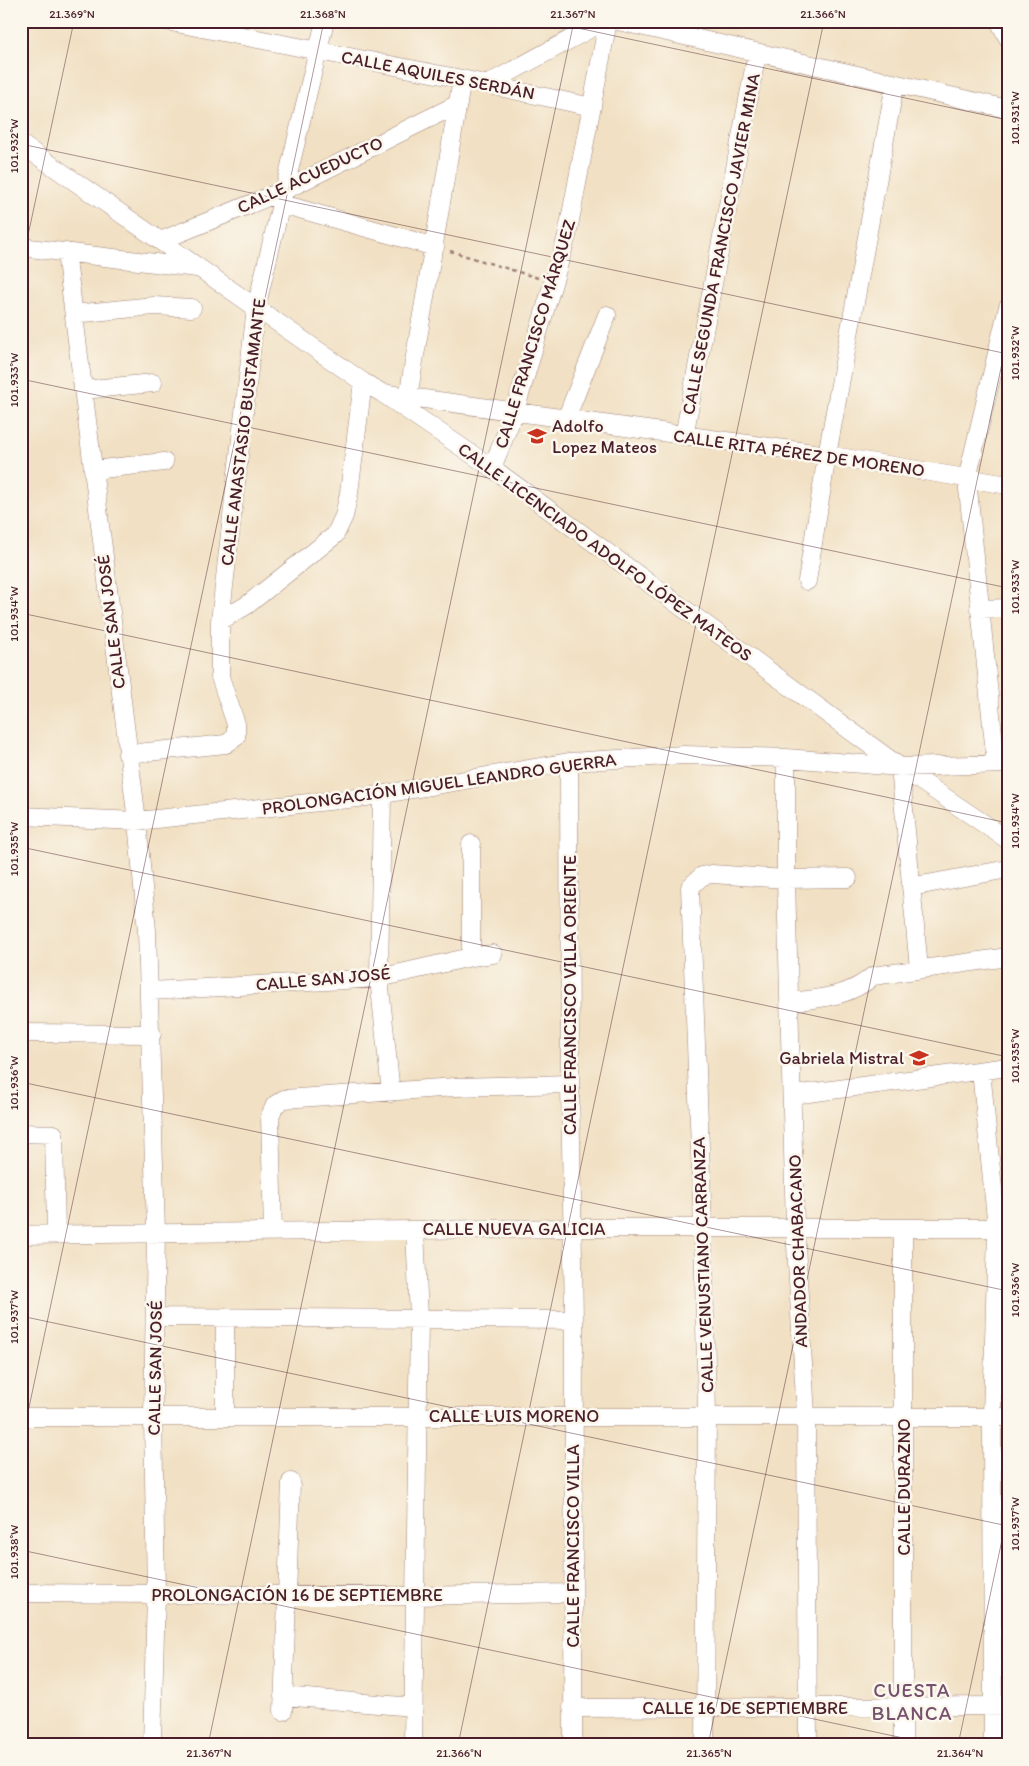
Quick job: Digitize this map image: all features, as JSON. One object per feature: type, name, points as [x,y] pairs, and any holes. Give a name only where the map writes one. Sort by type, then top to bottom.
[{"type":"street","name":"CALLE AQUILES SERDÁN","points":[[166,21],[488,84],[592,107]]},
{"type":"street","name":"CALLE ANASTASIO BUSTAMANTE","points":[[127,754],[226,744],[236,737],[236,724],[220,677],[220,621],[256,308],[284,197],[324,21]]},
{"type":"street","points":[[488,84],[604,21]]},
{"type":"street","name":"CALLE FRANCISCO MÁRQUEZ","points":[[492,468],[514,411],[568,236],[608,21]]},
{"type":"street","points":[[618,21],[1008,109]]},
{"type":"street","points":[[999,21],[1008,38]]},
{"type":"street","name":"CALLE SEGUNDA FRANCISCO JAVIER MINA","points":[[684,436],[757,53]]},
{"type":"street","points":[[408,397],[435,247],[462,79]]},
{"type":"street","points":[[807,581],[827,455],[895,84]]},
{"type":"street","name":"CALLE ACUEDUCTO","points":[[160,240],[284,197],[458,104]]},
{"type":"street","name":"CALLE LICENCIADO ADOLFO LÓPEZ MATEOS","points":[[21,144],[362,382],[382,393],[492,468],[900,767],[1008,840]]},
{"type":"street","points":[[284,197],[435,247]]},
{"type":"street","points":[[21,247],[200,268]]},
{"type":"street","name":"CALLE SAN JOSÉ","points":[[66,252],[136,821],[151,992],[156,1232],[153,1417],[156,1594],[152,1745]]},
{"type":"street","points":[[74,314],[154,306],[192,308]]},
{"type":"street","points":[[1002,764],[979,609],[967,479],[1008,307]]},
{"type":"street","points":[[566,419],[607,314]]},
{"type":"street","points":[[220,621],[247,605],[335,535],[344,516],[349,493],[362,382]]},
{"type":"street","points":[[83,390],[152,383]]},
{"type":"street","name":"CALLE RITA PÉREZ DE MORENO","points":[[382,393],[827,455],[1008,485]]},
{"type":"street","points":[[93,470],[164,462]]},
{"type":"street","points":[[979,609],[1008,608]]},
{"type":"street","name":"PROLONGACIÓN MIGUEL LEANDRO GUERRA","points":[[21,816],[136,821],[382,795],[569,762],[684,755],[786,758],[900,767],[1002,764]]},
{"type":"street","name":"ANDADOR CHABACANO","points":[[786,758],[786,879],[791,1002],[795,1228],[806,1416],[808,1745]]},
{"type":"street","name":"CALLE FRANCISCO VILLA ORIENTE","points":[[569,762],[572,1228]]},
{"type":"street","points":[[900,767],[919,969]]},
{"type":"street","points":[[382,795],[379,978],[391,1093]]},
{"type":"street","points":[[471,957],[472,844]]},
{"type":"street","points":[[911,887],[1008,869]]},
{"type":"street","name":"CALLE VENUSTIANO CARRANZA","points":[[705,1745],[707,1415],[703,1227],[690,887],[698,879],[712,874],[786,879]]},
{"type":"street","points":[[786,879],[848,878]]},
{"type":"street","name":"CALLE SAN JOSÉ","points":[[151,992],[379,978],[471,957],[493,954]]},
{"type":"street","points":[[791,1002],[843,994],[862,985],[873,976],[1008,957]]},
{"type":"street","points":[[21,1033],[152,1034]]},
{"type":"street","points":[[793,1095],[1008,1067]]},
{"type":"street","points":[[980,1071],[1002,1228],[1000,1706],[993,1745]]},
{"type":"street","points":[[273,1232],[270,1116],[275,1105],[284,1099],[455,1088],[570,1084]]},
{"type":"street","points":[[21,1134],[54,1134],[56,1234]]},
{"type":"street","name":"CALLE NUEVA GALICIA","points":[[21,1235],[703,1227],[1002,1228]]},
{"type":"street","name":"CALLE FRANCISCO VILLA","points":[[572,1228],[574,1320],[573,1745]]},
{"type":"street","name":"CALLE DURAZNO","points":[[903,1229],[903,1745]]},
{"type":"street","points":[[412,1745],[419,1317],[415,1230]]},
{"type":"street","points":[[156,1317],[419,1317],[574,1320]]},
{"type":"street","points":[[225,1317],[225,1416]]},
{"type":"street","name":"CALLE LUIS MORENO","points":[[21,1417],[707,1415],[1000,1417]]},
{"type":"street","points":[[291,1482],[283,1703],[413,1707]]},
{"type":"street","name":"PROLONGACIÓN 16 DE SEPTIEMBRE","points":[[21,1593],[414,1596],[573,1593]]},
{"type":"street","name":"CALLE 16 DE SEPTIEMBRE","points":[[572,1708],[1000,1706]]},
{"type":"path","points":[[435,247],[554,282]]},
{"type":"path","points":[[99,1745],[110,1745]]},
{"type":"place","name":"Adolfo Lopez Mateos","points":[[537,436]]},
{"type":"place","name":"Gabriela Mistral","points":[[919,1058]]},
{"type":"district","name":"CUESTA BLANCA","points":[[912,1702]]}]
